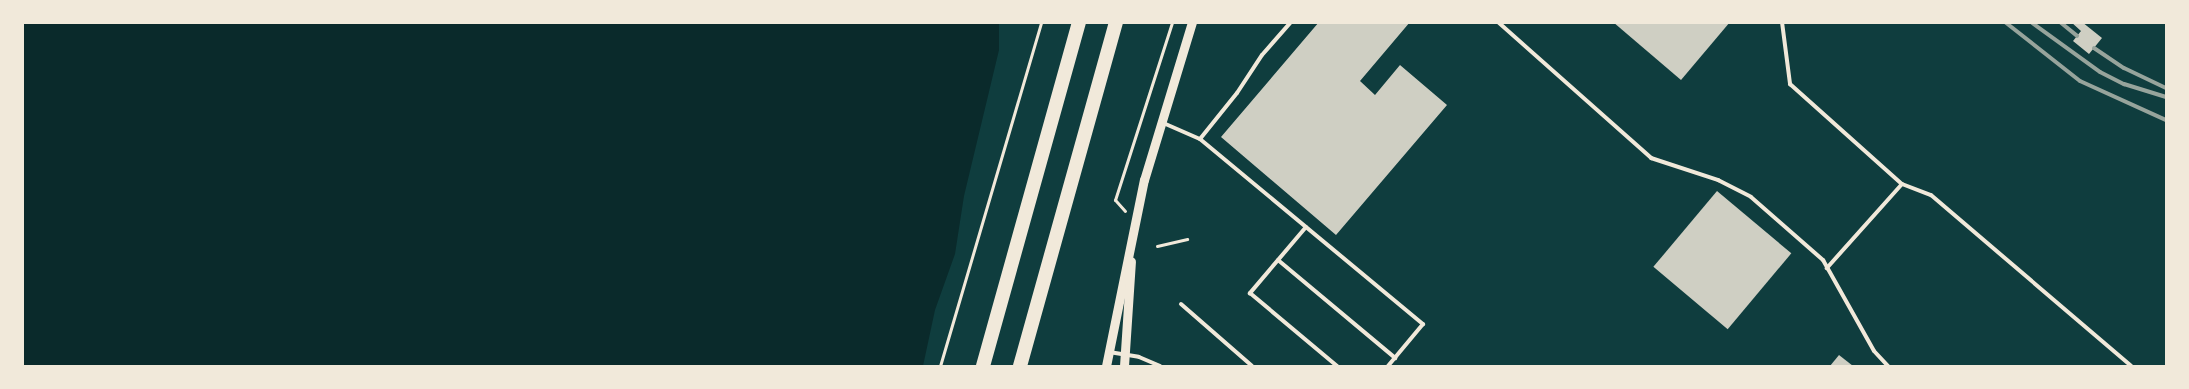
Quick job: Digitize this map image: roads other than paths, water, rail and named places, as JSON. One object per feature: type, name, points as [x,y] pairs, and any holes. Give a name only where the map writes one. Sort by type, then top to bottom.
[{"type":"highway","points":[[983,366],[1079,22]]},
{"type":"highway","points":[[1020,366],[1116,22]]},
{"type":"street","points":[[1106,366],[1134,221],[1160,122],[1192,22]]},
{"type":"street","points":[[1124,366],[1134,221]]},
{"type":"lane","points":[[1200,139],[1237,93],[1262,55],[1291,22]]},
{"type":"lane","points":[[1498,22],[1651,158],[1718,180],[1751,197],[1822,260],[1874,351],[1888,366]]},
{"type":"lane","points":[[1782,22],[1790,84],[1902,184],[1931,195],[2131,366]]},
{"type":"lane","points":[[1160,122],[1200,139],[1423,324],[1390,366]]},
{"type":"lane","points":[[1827,268],[1902,184]]},
{"type":"lane","points":[[1306,227],[1250,293],[1336,366]]},
{"type":"lane","points":[[1278,260],[1395,358]]},
{"type":"lane","points":[[1181,304],[1253,366]]},
{"type":"lane","points":[[1109,352],[1124,354],[1160,366]]},
{"type":"water","points":[[23,23],[999,23],[999,50],[964,196],[955,254],[935,310],[923,366],[23,366]]},
{"type":"railway","points":[[2005,22],[2080,81],[2166,120]]},
{"type":"railway","points":[[2031,22],[2100,72],[2124,84],[2166,97]]},
{"type":"railway","points":[[2060,22],[2077,36]]},
{"type":"railway","points":[[2094,48],[2124,68],[2166,88]]}]
